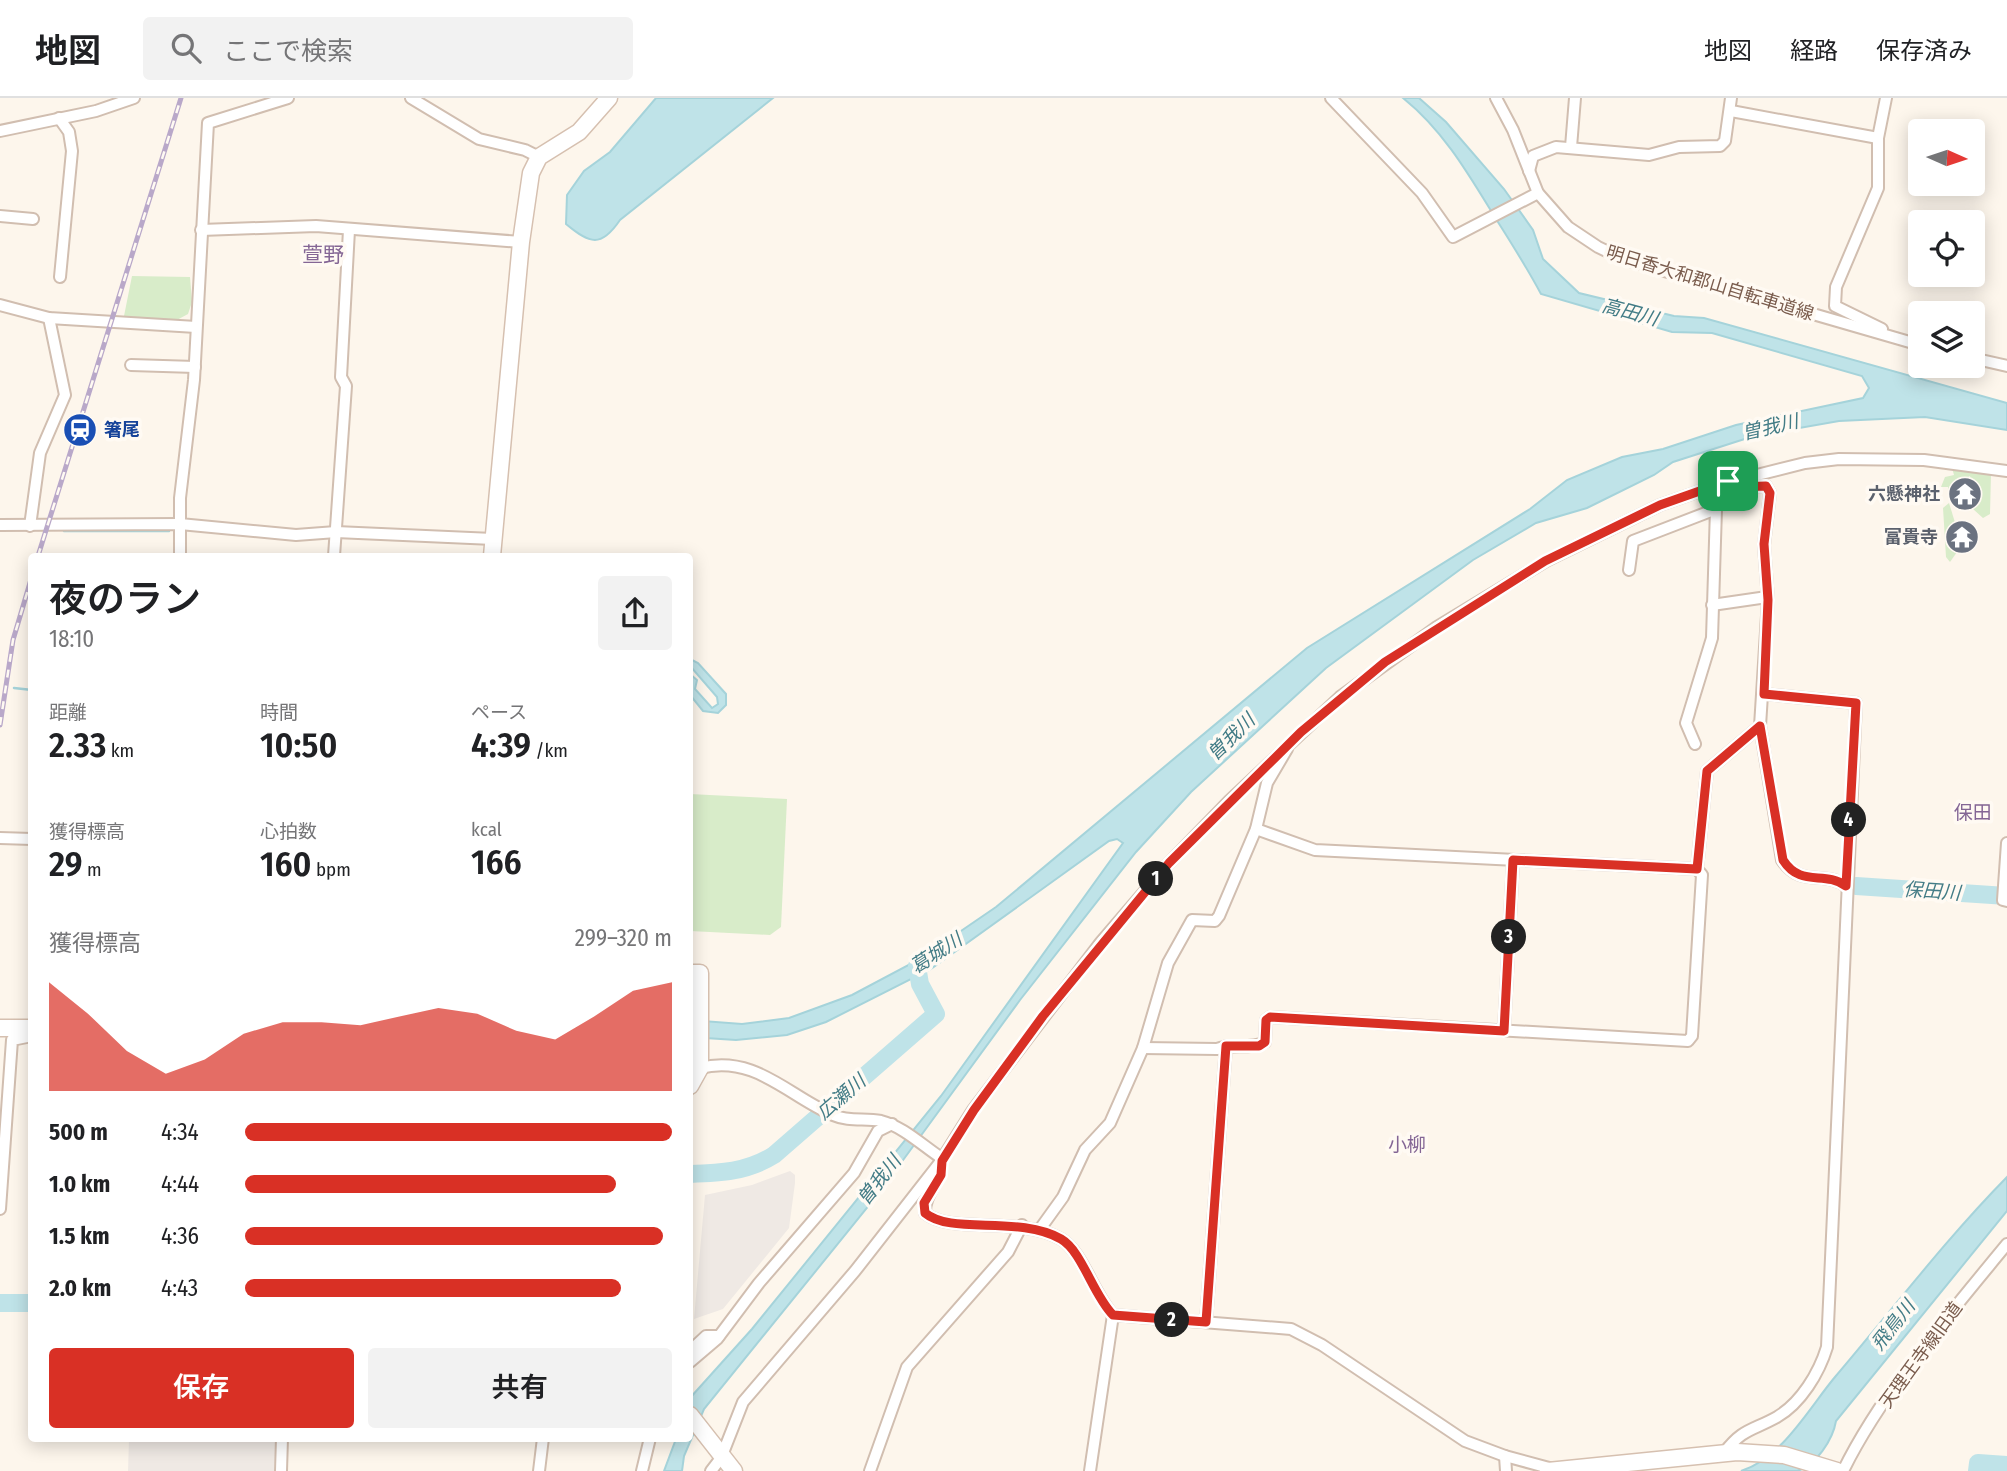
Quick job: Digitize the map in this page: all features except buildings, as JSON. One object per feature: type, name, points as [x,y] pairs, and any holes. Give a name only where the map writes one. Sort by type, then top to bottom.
[{"type":"street","points":[[0,131],[96,111],[134,98]]},
{"type":"street","points":[[180,553],[180,498],[195,367],[195,327],[208,123],[288,98]]},
{"type":"street","points":[[411,98],[479,139],[525,150],[539,157]]},
{"type":"street","points":[[492,553],[521,242],[531,173],[539,157],[579,132],[609,98]]},
{"type":"street","points":[[1331,98],[1422,193],[1453,237],[1536,194]]},
{"type":"street","name":"明日香大和郡山自転車道線","points":[[1496,98],[1513,131],[1536,194],[1568,227],[1598,247],[1623,259],[1908,341]]},
{"type":"street","points":[[1571,147],[1576,98]]},
{"type":"street","points":[[1529,172],[1533,156],[1548,149],[1571,147],[1649,155],[1679,147],[1720,146],[1725,141],[1731,98]]},
{"type":"street","points":[[1886,98],[1878,138],[1878,188],[1836,287],[1835,306],[1900,339]]},
{"type":"street","points":[[1731,111],[1878,138]]},
{"type":"street","points":[[59,118],[69,132],[72,151],[60,277]]},
{"type":"street","points":[[0,216],[33,219]]},
{"type":"street","points":[[201,230],[316,226],[521,242]]},
{"type":"street","points":[[334,553],[346,386],[341,377],[349,230]]},
{"type":"street","points":[[0,305],[49,318],[195,327]]},
{"type":"street","points":[[30,526],[40,453],[65,395],[49,318]]},
{"type":"street","points":[[1985,361],[2007,366]]},
{"type":"street","points":[[131,365],[195,367]]},
{"type":"street","points":[[711,1471],[743,1402],[855,1271],[1101,942],[1169,863],[1340,697],[1385,662],[1545,561],[1660,505],[1728,481],[1839,458],[1924,460],[2007,471]]},
{"type":"street","points":[[1728,481],[1739,487],[1766,486],[1770,493],[1764,544],[1767,597],[1764,694],[1760,726],[1783,860],[1790,871],[1800,877],[1839,881],[1846,886]]},
{"type":"street","points":[[1629,570],[1633,541],[1716,509],[1708,654],[1686,723],[1695,744]]},
{"type":"street","points":[[0,525],[30,526],[48,522],[180,524],[296,535],[336,532],[493,539]]},
{"type":"street","points":[[1712,605],[1767,597]]},
{"type":"street","points":[[1730,1452],[1736,1437],[1757,1424],[1776,1418],[1795,1403],[1827,1347],[1856,703],[1764,694]]},
{"type":"street","points":[[1143,1048],[1217,1049],[1226,1046],[1259,1046],[1265,1042],[1266,1020],[1270,1017],[1688,1041],[1692,1036],[1702,875],[1697,869],[1707,771],[1760,726]]},
{"type":"street","points":[[1040,1229],[1063,1197],[1086,1150],[1110,1123],[1143,1048],[1158,988],[1180,937],[1192,920],[1215,921],[1219,916],[1256,829],[1267,783],[1288,746]]},
{"type":"street","points":[[1256,829],[1315,850],[1697,869]]},
{"type":"street","points":[[0,838],[28,839]]},
{"type":"street","points":[[2007,843],[2003,900],[2007,901]]},
{"type":"street","points":[[1504,1031],[1513,860]]},
{"type":"street","points":[[693,973],[700,973],[696,1065],[761,1073],[832,1115],[845,1120],[877,1120],[892,1124],[941,1159]]},
{"type":"street","points":[[0,1027],[28,1028]]},
{"type":"street","points":[[0,1209],[12,1040],[28,1038]]},
{"type":"street","points":[[1206,1322],[1226,1046]]},
{"type":"street","points":[[693,1359],[719,1336],[759,1283],[854,1173],[878,1130],[892,1124]]},
{"type":"street","points":[[941,1159],[941,1175],[924,1203],[925,1213],[934,1221],[1022,1225],[1040,1229],[1069,1245],[1097,1296],[1113,1315],[1292,1329],[1322,1345],[1465,1441],[1505,1456],[1554,1470],[1730,1452],[1784,1455],[1840,1471]]},
{"type":"street","points":[[870,1471],[908,1367],[1008,1252],[1022,1225]]},
{"type":"street","name":"天理王寺線旧道","points":[[1840,1471],[1934,1334],[2007,1244]]},
{"type":"street","points":[[1090,1471],[1113,1315]]},
{"type":"street","points":[[693,1348],[706,1336],[719,1336]]},
{"type":"street","points":[[693,1419],[734,1471]]},
{"type":"street","points":[[281,1471],[282,1442]]},
{"type":"street","points":[[538,1471],[542,1442]]},
{"type":"street","points":[[642,1471],[649,1442]]},
{"type":"street","points":[[1505,1456],[1506,1471]]},
{"type":"shaded area","points":[[790,1171],[795,1175],[795,1183],[789,1228],[723,1309],[694,1319],[705,1195],[752,1185]]},
{"type":"shaded area","points":[[129,1442],[276,1442],[274,1471],[128,1471]]},
{"type":"green space","points":[[132,276],[190,277],[192,302],[188,314],[175,321],[124,316]]},
{"type":"green space","points":[[1952,468],[1991,473],[1990,514],[1983,518],[1973,509],[1977,483],[1971,482],[1970,476],[1958,483],[1957,489],[1949,492],[1948,487],[1941,487],[1945,477],[1954,475]]},
{"type":"green space","points":[[1949,503],[1962,545],[1950,562],[1946,557],[1943,508]]},
{"type":"green space","points":[[693,794],[787,799],[781,927],[770,935],[693,931]]},
{"type":"water","points":[[656,98],[773,98],[620,220],[607,235],[595,240],[582,236],[566,224],[567,195],[584,171],[610,152]]},
{"type":"water","points":[[1403,98],[1419,98],[1446,122],[1504,189],[1533,230],[1543,259],[1579,293],[1674,316],[1704,318],[1908,375],[1908,378],[1918,378],[2007,403],[2007,430],[1925,417],[1839,421],[1754,436],[1673,462],[1654,475],[1587,508],[1536,523],[1473,560],[1326,668],[1191,792],[1136,852],[1020,1000],[879,1193],[704,1409],[693,1435],[693,1395],[752,1329],[941,1096],[1123,843],[1117,839],[1109,841],[931,969],[826,1022],[787,1035],[736,1040],[693,1037],[693,1020],[742,1024],[789,1018],[852,995],[920,959],[996,907],[1307,648],[1530,509],[1567,480],[1622,457],[1663,449],[1736,425],[1863,398],[1869,388],[1862,376],[1712,333],[1672,332],[1541,294],[1476,186],[1431,125]]},
{"type":"water","points":[[693,660],[726,694],[726,705],[718,713],[703,711],[693,699],[693,677],[697,680],[695,689],[712,708],[718,704],[717,697],[693,669]]},
{"type":"water","name":"飛鳥川","points":[[2007,1177],[2007,1211],[1836,1421],[1817,1458],[1797,1471],[1741,1471],[1769,1455],[1794,1431],[1835,1377],[1941,1250]]},
{"type":"water","points":[[675,1442],[690,1442],[684,1456],[682,1471],[664,1471]]},
{"type":"waterway","points":[[64,531],[169,531]]},
{"type":"waterway","points":[[14,688],[28,690]]},
{"type":"waterway","name":"保田川","points":[[1856,886],[2007,896]]},
{"type":"waterway","name":"広瀬川","points":[[693,1174],[743,1168],[774,1155],[936,1014],[920,984],[917,966]]},
{"type":"waterway","name":"広瀬川","points":[[0,1303],[28,1303]]},
{"type":"waterway","points":[[1977,1471],[1978,1463],[2007,1465]]},
{"type":"railway","points":[[39,553],[181,98]]},
{"type":"railway","points":[[0,725],[13,640],[28,589]]},
{"type":"place","name":"箸尾","points":[[80,430]]},
{"type":"place","name":"六懸神社","points":[[1965,494]]},
{"type":"place","name":"富貴寺","points":[[1962,537]]},
{"type":"district","name":"萱野","points":[[323,255]]},
{"type":"district","name":"保田","points":[[1973,812]]},
{"type":"district","name":"小柳","points":[[1407,1144]]},
{"type":"route","points":[[1728,481],[1739,487],[1766,486],[1770,493],[1764,544],[1765,594],[1768,600],[1764,694],[1856,703],[1846,886],[1839,881],[1800,877],[1790,871],[1783,860],[1764,733],[1760,726],[1707,771],[1697,869],[1513,860],[1504,1031],[1270,1017],[1266,1020],[1265,1042],[1259,1046],[1226,1046],[1206,1322],[1113,1315],[1097,1296],[1076,1256],[1063,1240],[1040,1229],[1022,1225],[941,1223],[925,1213],[924,1203],[941,1175],[942,1161],[974,1110],[1043,1016],[1101,942],[1169,863],[1301,732],[1385,662],[1545,561],[1660,505],[1728,481]]},
{"type":"water label","name":"高田川","points":[[1630,312]]},
{"type":"water label","name":"曽我川","points":[[1770,427]]},
{"type":"water label","name":"曽我川","points":[[1231,737]]},
{"type":"water label","name":"葛城川","points":[[936,953]]},
{"type":"water label","name":"曽我川","points":[[879,1180]]}]
